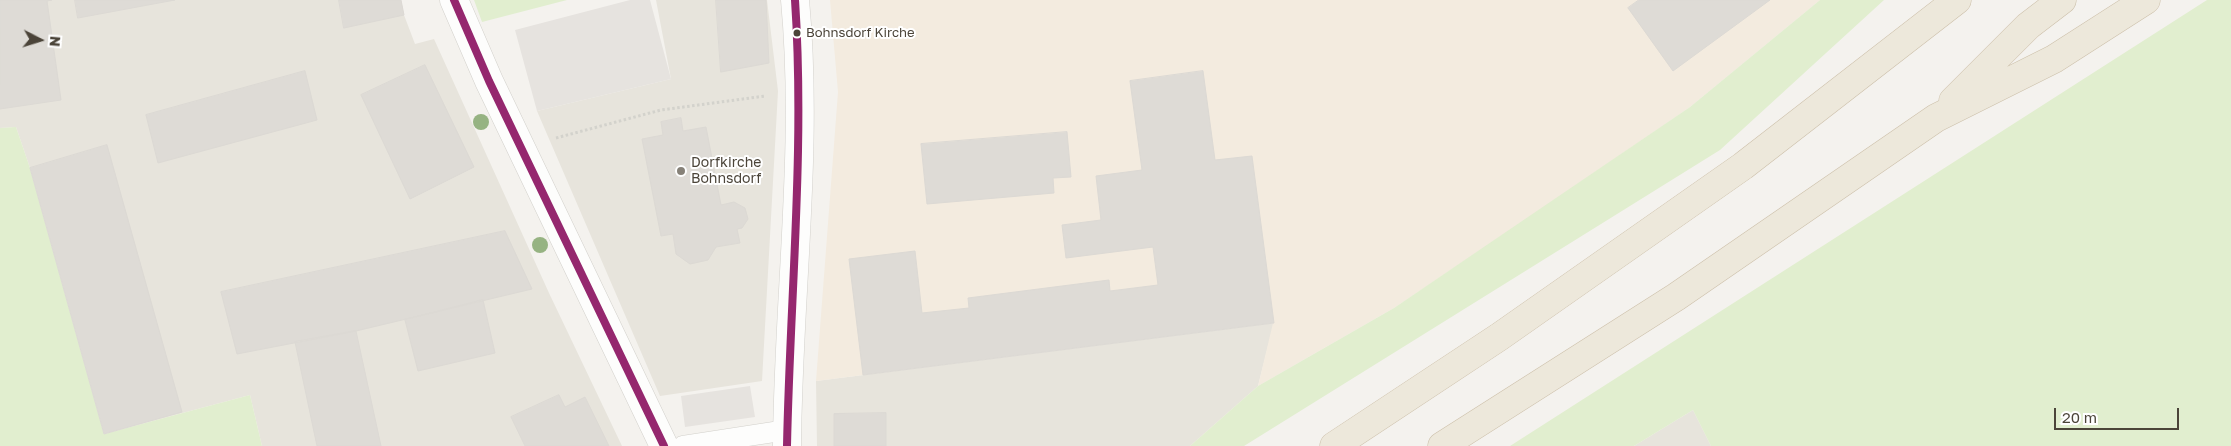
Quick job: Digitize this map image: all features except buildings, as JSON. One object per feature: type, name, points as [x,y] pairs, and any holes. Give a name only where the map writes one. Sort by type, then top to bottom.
[{"type":"highway","points":[[1334,446],[1499,337],[1743,166],[1958,0]]},
{"type":"highway","points":[[1936,118],[2028,26],[2062,0]]},
{"type":"highway","points":[[1442,446],[1676,297],[1936,118],[2054,59],[2146,0]]},
{"type":"street","points":[[454,0],[520,148],[664,446]]},
{"type":"street","points":[[787,438],[800,92],[795,0]]},
{"type":"lane","points":[[683,446],[787,438]]},
{"type":"path","points":[[520,148],[661,110],[800,92]]},
{"type":"shaded area","points":[[0,0],[401,0],[404,15],[415,44],[434,39],[549,293],[622,446],[262,446],[250,395],[104,434],[30,168],[16,127],[0,128]]},
{"type":"shaded area","points":[[630,0],[650,0],[671,79],[537,111],[515,30]]},
{"type":"shaded area","points":[[656,0],[767,0],[778,91],[762,381],[660,396],[537,111],[671,79]]},
{"type":"shaded area","points":[[830,0],[1820,0],[1690,107],[1530,217],[1394,308],[1258,386],[1273,323],[816,381],[838,92]]},
{"type":"shaded area","points":[[1274,323],[1258,386],[1190,446],[817,446],[816,381]]},
{"type":"shaded area","points":[[750,386],[755,417],[685,427],[681,396]]},
{"type":"shaded area","points":[[1693,410],[1711,446],[1634,446]]},
{"type":"green space","points":[[474,0],[567,0],[482,22]]},
{"type":"green space","points":[[1820,0],[1884,0],[1720,150],[1244,446],[1190,446],[1258,386],[1394,308],[1690,107]]},
{"type":"green space","points":[[2207,0],[2231,0],[2231,446],[1711,446],[1693,410],[1634,446],[1510,446]]},
{"type":"green space","points":[[16,127],[30,168],[104,434],[250,395],[262,446],[0,446],[0,128]]},
{"type":"transit line","points":[[454,0],[489,81],[664,446]]},
{"type":"transit line","points":[[787,446],[798,167],[798,56],[795,0]]},
{"type":"place","name":"Bohnsdorf Kirche","points":[[797,33]]},
{"type":"place","name":"Dorfkirche Bohnsdorf","points":[[681,171]]}]
